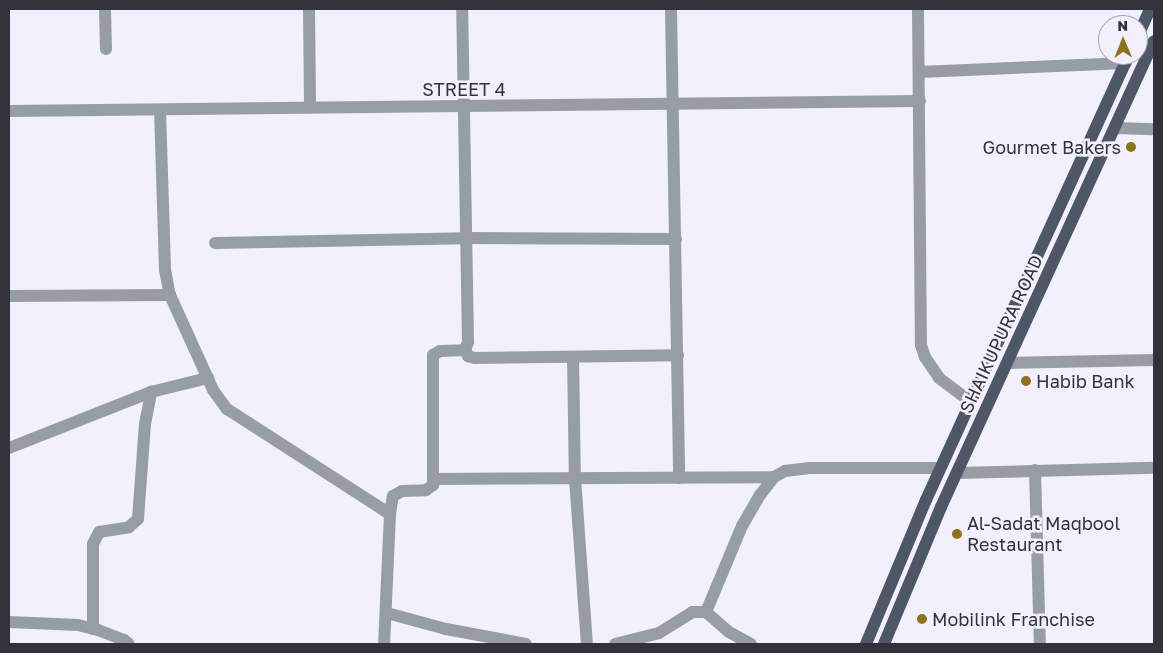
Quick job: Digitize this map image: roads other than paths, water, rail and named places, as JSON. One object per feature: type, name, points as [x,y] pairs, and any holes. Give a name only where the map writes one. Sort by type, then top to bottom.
[{"type":"main road","name":"SHAIKUPURA ROAD","points":[[884,644],[957,473],[1116,128],[1154,41]]},
{"type":"main road","name":"SHAIKUPURA ROAD","points":[[866,644],[940,468],[1125,65]]},
{"type":"street","points":[[105,9],[106,49]]},
{"type":"street","points":[[309,9],[310,106]]},
{"type":"street","points":[[462,9],[468,342],[464,350]]},
{"type":"street","points":[[671,9],[679,478]]},
{"type":"street","points":[[918,9],[921,345],[925,357],[939,378],[971,402]]},
{"type":"street","points":[[920,72],[1098,61]]},
{"type":"street","name":"STREET 4","points":[[9,111],[160,110],[310,106],[674,105],[920,101]]},
{"type":"street","points":[[160,110],[164,270],[170,295],[220,401],[227,409],[390,514]]},
{"type":"street","points":[[1116,128],[1154,129]]},
{"type":"street","points":[[215,243],[466,238],[676,239]]},
{"type":"street","points":[[9,296],[170,295]]},
{"type":"street","points":[[464,350],[468,356],[475,358],[678,355]]},
{"type":"street","points":[[384,644],[387,612],[390,514],[393,496],[402,491],[430,488],[434,479],[432,359],[436,352],[464,350]]},
{"type":"street","points":[[574,357],[575,478],[587,644]]},
{"type":"street","points":[[1007,363],[1154,360]]},
{"type":"street","points":[[9,448],[151,392],[208,378]]},
{"type":"street","points":[[93,629],[93,544],[99,532],[129,527],[138,519],[146,424],[151,392]]},
{"type":"street","points":[[706,612],[742,526],[774,477],[785,471],[808,468],[940,468]]},
{"type":"street","points":[[957,473],[1154,468]]},
{"type":"street","points":[[1035,470],[1040,644]]},
{"type":"street","points":[[434,479],[774,477]]},
{"type":"street","points":[[387,612],[446,629],[526,644]]},
{"type":"street","points":[[616,644],[659,633],[692,612],[706,612],[729,632],[751,644]]},
{"type":"street","points":[[9,622],[61,623],[93,629],[124,640],[129,644]]},
{"type":"place","name":"Gourmet Bakers","points":[[1131,147]]},
{"type":"place","name":"Habib Bank","points":[[1026,381]]},
{"type":"place","name":"Al-Sadat Maqbool Restaurant","points":[[957,534]]},
{"type":"place","name":"Mobilink Franchise","points":[[922,619]]}]
